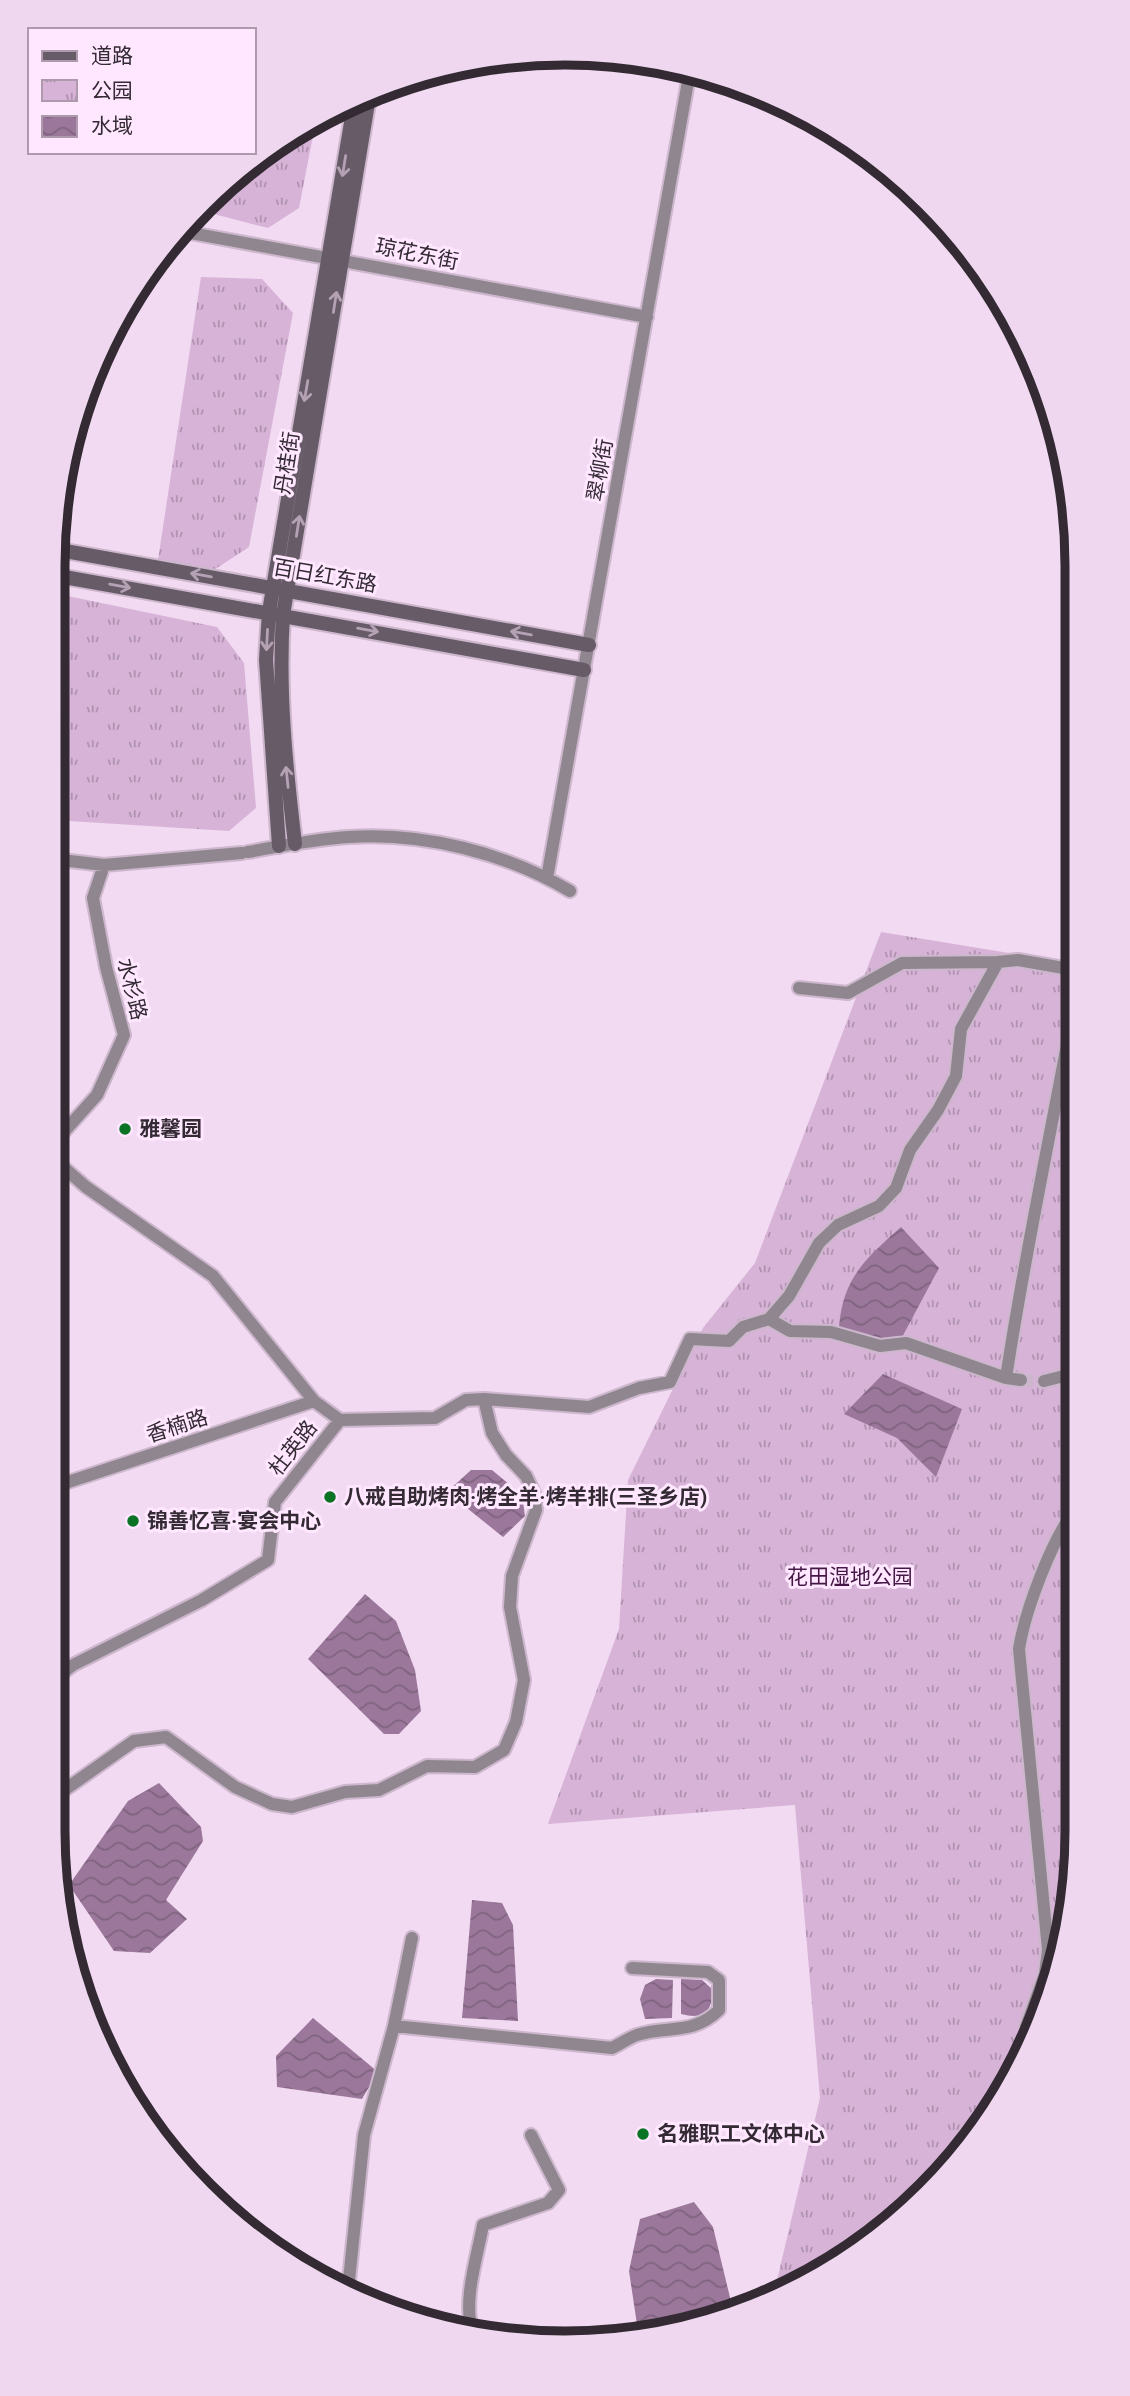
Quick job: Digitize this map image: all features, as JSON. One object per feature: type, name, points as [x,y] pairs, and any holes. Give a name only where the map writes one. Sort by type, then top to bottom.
[{"type":"street","name":"翠柳街","points":[[548,877],[688,80]]},
{"type":"street","name":"丹桂街","points":[[279,846],[266,660],[336,258],[367,106]]},
{"type":"street","name":"丹桂街","points":[[336,258],[353,112]]},
{"type":"street","name":"琼花东街","points":[[192,232],[646,317]]},
{"type":"street","name":"百日红东路","points":[[65,551],[589,645]]},
{"type":"street","points":[[65,577],[584,670]]},
{"type":"street","name":"丹桂街","points":[[276,613],[295,844]]},
{"type":"street","points":[[65,860],[104,865],[245,852],[349,837],[416,838],[499,860],[548,877],[570,891]]},
{"type":"street","name":"水杉路","points":[[65,1130],[97,1095],[124,1035],[93,898],[104,865]]},
{"type":"street","points":[[799,988],[848,993],[902,962],[1018,960],[1065,968]]},
{"type":"street","points":[[340,1420],[435,1418],[466,1400],[484,1399],[589,1407],[639,1388],[670,1382],[690,1339],[729,1341],[743,1327],[769,1319],[789,1296],[819,1243],[838,1225],[878,1206],[896,1188],[910,1150],[956,1076],[961,1029],[998,962]]},
{"type":"street","points":[[1006,1378],[1023,1260],[1044,1170],[1065,1056]]},
{"type":"street","name":"杜英路","points":[[65,1169],[214,1276],[314,1401],[340,1420],[275,1502],[268,1560],[202,1601],[65,1671]]},
{"type":"street","points":[[769,1319],[790,1331],[831,1332],[880,1346],[906,1343],[1006,1378],[1021,1380]]},
{"type":"street","points":[[1044,1381],[1065,1376]]},
{"type":"street","points":[[65,1789],[135,1741],[166,1737],[234,1787],[272,1804],[292,1807],[345,1792],[379,1790],[427,1766],[475,1767],[503,1750],[516,1722],[523,1679],[510,1607],[512,1576],[537,1510],[534,1493],[526,1476],[506,1455],[492,1433],[484,1399]]},
{"type":"street","name":"香楠路","points":[[65,1483],[314,1401]]},
{"type":"street","points":[[1046,1968],[1048,1950],[1019,1649],[1024,1620],[1065,1529]]},
{"type":"street","points":[[349,2282],[364,2136],[394,2026],[412,1938]]},
{"type":"street","points":[[394,2026],[612,2048],[638,2035],[676,2031],[708,2021],[719,2010],[719,1980],[708,1972],[632,1968]]},
{"type":"street","points":[[1035,2003],[1041,1986]]},
{"type":"street","points":[[470,2322],[470,2305],[483,2225],[548,2203],[559,2190],[531,2135]]},
{"type":"green space","points":[[314,133],[299,208],[268,228],[210,213],[260,168]]},
{"type":"green space","points":[[201,277],[262,279],[293,313],[249,547],[194,583],[156,573]]},
{"type":"green space","points":[[65,595],[217,627],[244,663],[256,808],[229,831],[65,821]]},
{"type":"green space","name":"花田湿地公园","points":[[881,932],[1065,962],[1065,1831],[1056,1929],[1039,1992],[1014,2052],[962,2136],[919,2185],[870,2228],[815,2264],[776,2284],[820,2098],[795,1805],[548,1824],[619,1629],[628,1480],[703,1328],[755,1263]]},
{"type":"water","points":[[901,1227],[939,1268],[900,1341],[881,1342],[839,1327],[845,1295],[851,1282],[877,1249]]},
{"type":"water","points":[[883,1374],[962,1409],[936,1477],[897,1438],[844,1414]]},
{"type":"water","points":[[471,1470],[492,1470],[522,1495],[525,1516],[503,1537],[447,1492]]},
{"type":"water","points":[[365,1594],[396,1621],[415,1670],[421,1711],[399,1734],[384,1734],[308,1659]]},
{"type":"water","points":[[159,1783],[201,1827],[203,1841],[166,1900],[187,1919],[150,1953],[114,1951],[69,1885],[128,1801]]},
{"type":"water","points":[[472,1900],[502,1903],[513,1925],[518,2021],[462,2018]]},
{"type":"water","points":[[656,1979],[673,1980],[672,2018],[645,2019],[640,1999],[645,1985]]},
{"type":"water","points":[[681,1979],[702,1980],[712,1989],[711,2003],[706,2012],[696,2016],[681,2014]]},
{"type":"water","points":[[313,2018],[378,2072],[362,2099],[277,2087],[276,2056]]},
{"type":"water","points":[[694,2202],[713,2227],[731,2303],[663,2322],[637,2326],[629,2271],[640,2219]]},
{"type":"tunnel","points":[[1021,1380],[1044,1381]]},
{"type":"place","name":"雅馨园","points":[[125,1129]]},
{"type":"place","name":"八戒自助烤肉·烤全羊·烤羊排(三圣乡店)","points":[[330,1497]]},
{"type":"place","name":"锦善忆喜·宴会中心","points":[[133,1521]]},
{"type":"place","name":"名雅职工文体中心","points":[[643,2134]]}]
